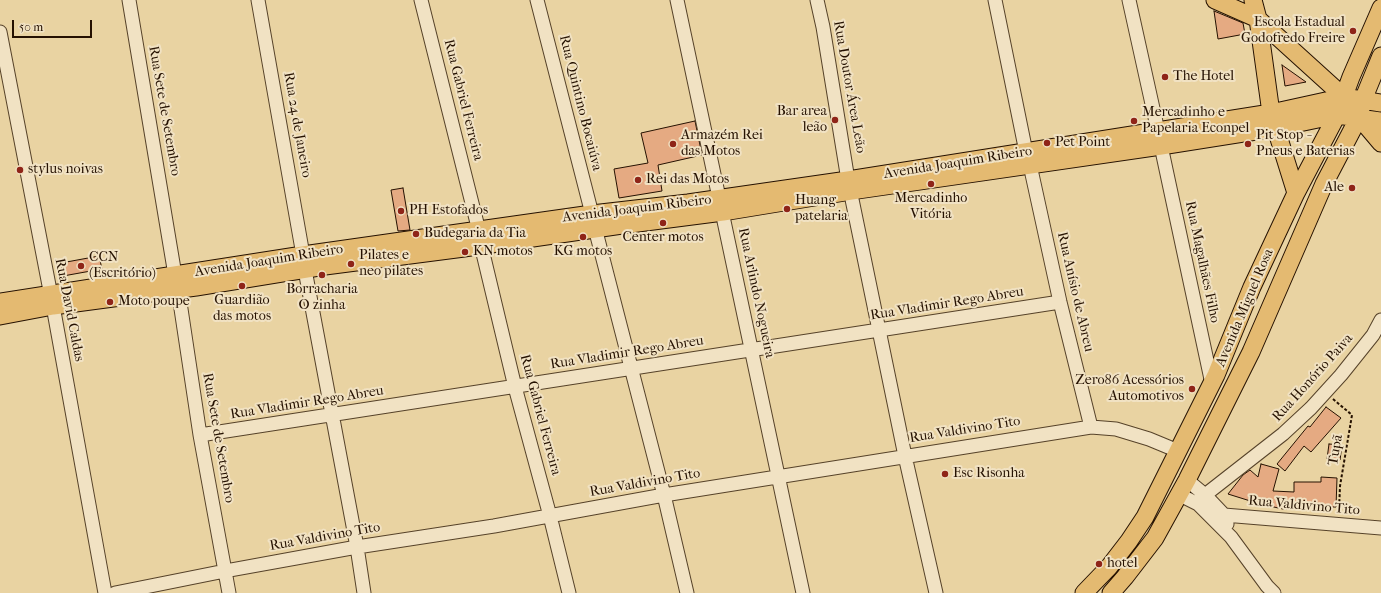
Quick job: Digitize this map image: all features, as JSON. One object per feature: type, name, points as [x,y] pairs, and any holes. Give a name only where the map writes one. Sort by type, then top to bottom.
[{"type":"main road","points":[[1215,0],[1258,19],[1344,97],[1381,143]]},
{"type":"main road","points":[[1253,0],[1258,19],[1273,120],[1296,193]]},
{"type":"main road","name":"Avenida Miguel Rosa","points":[[1084,593],[1109,567],[1145,517],[1212,384],[1252,287],[1296,193],[1337,115],[1351,77],[1381,8]]},
{"type":"main road","name":"Avenida Miguel Rosa","points":[[1111,593],[1155,538],[1183,488],[1251,352],[1324,184],[1359,117],[1363,100],[1381,56]]},
{"type":"main road","name":"Avenida Joaquim Ribeiro","points":[[1273,120],[1344,97]]},
{"type":"main road","points":[[1344,97],[1381,103]]},
{"type":"main road","name":"Avenida Joaquim Ribeiro","points":[[0,302],[51,300],[594,221],[721,205],[1159,139],[1273,120],[1337,115],[1381,121]]},
{"type":"main road","name":"Avenida Joaquim Ribeiro","points":[[0,316],[51,300]]},
{"type":"street","name":"Rua Sete de Setembro","points":[[129,0],[177,282],[200,435],[229,593]]},
{"type":"street","name":"Rua 24 de Janeiro","points":[[258,0],[364,593]]},
{"type":"street","name":"Rua Gabriel Ferreira","points":[[421,0],[515,387],[569,593]]},
{"type":"street","name":"Rua Quintino Bocaiúva","points":[[537,0],[664,495],[687,593]]},
{"type":"street","name":"Rua Arlindo Nogueira","points":[[677,0],[803,593]]},
{"type":"street","name":"Rua Doutor Área Leão","points":[[818,0],[850,186],[905,456],[936,593]]},
{"type":"street","name":"Rua Anísio de Abreu","points":[[995,0],[1060,302],[1091,427]]},
{"type":"street","name":"Rua Magalhães Filho","points":[[1129,0],[1212,384]]},
{"type":"street","name":"Rua David Caldas","points":[[0,32],[105,593]]},
{"type":"street","name":"Rua Vladimir Rego Abreu","points":[[200,435],[1060,302]]},
{"type":"street","name":"Rua Honório Paiva","points":[[1201,500],[1283,434],[1311,408],[1341,375],[1373,335],[1381,320]]},
{"type":"street","name":"Rua Valdivino Tito","points":[[115,593],[356,547],[426,538],[664,495],[1091,427],[1116,429],[1149,439],[1178,451]]},
{"type":"street","points":[[1183,488],[1224,515],[1231,537]]},
{"type":"street","points":[[1201,500],[1274,593]]},
{"type":"street","name":"Rua Valdivino Tito","points":[[1224,515],[1381,528]]},
{"type":"path","name":"Tupã","points":[[1325,392],[1352,415],[1340,486],[1338,525]]},
{"type":"building","points":[[1214,11],[1243,23],[1245,34],[1218,39]]},
{"type":"building","points":[[1282,65],[1306,82],[1285,86]]},
{"type":"building","points":[[695,121],[702,155],[658,165],[662,191],[619,198],[614,169],[648,163],[641,133]]},
{"type":"building","name":"PH Estofados","points":[[403,188],[410,230],[398,231],[391,190]]},
{"type":"building","name":"CCN (Escritório)","points":[[99,256],[102,269],[63,276],[61,263]]},
{"type":"building","points":[[1326,407],[1341,418],[1311,452],[1304,446],[1285,471],[1277,464],[1308,426],[1310,427]]},
{"type":"building","points":[[1329,444],[1342,445],[1340,460],[1327,459]]},
{"type":"building","points":[[1261,464],[1279,469],[1273,491],[1294,492],[1294,482],[1321,482],[1321,477],[1337,478],[1336,507],[1320,507],[1320,505],[1291,506],[1291,509],[1283,509],[1260,504],[1228,494],[1243,475],[1250,470],[1258,477]]},
{"type":"place","name":"Escola Estadual Godofredo Freire","points":[[1353,31]]},
{"type":"place","name":"The Hotel","points":[[1165,77]]},
{"type":"place","name":"Bar area leão","points":[[835,120]]},
{"type":"place","name":"Mercadinho e Papelaria Econpel","points":[[1134,121]]},
{"type":"place","name":"Pet Point","points":[[1047,143]]},
{"type":"place","name":"Armazém Rei das Motos","points":[[673,144]]},
{"type":"place","name":"Pit Stop - Pneus e Baterias","points":[[1248,144]]},
{"type":"place","name":"stylus noivas","points":[[20,170]]},
{"type":"place","name":"Rei das Motos","points":[[638,180]]},
{"type":"place","name":"Mercadinho Vitória","points":[[931,184]]},
{"type":"place","name":"Ale","points":[[1352,188]]},
{"type":"place","name":"Huang patelaria","points":[[787,209]]},
{"type":"place","name":"PH Estofados","points":[[401,211]]},
{"type":"place","name":"Center motos","points":[[663,223]]},
{"type":"place","name":"Budegaria da Tia","points":[[416,234]]},
{"type":"place","name":"KG motos","points":[[583,237]]},
{"type":"place","name":"KN motos","points":[[465,252]]},
{"type":"place","name":"Pilates e neo pilates","points":[[351,264]]},
{"type":"place","name":"CCN (Escritório)","points":[[81,266]]},
{"type":"place","name":"Borracharia O zinha","points":[[322,275]]},
{"type":"place","name":"Guardião das motos","points":[[242,286]]},
{"type":"place","name":"Moto poupe","points":[[110,302]]},
{"type":"place","name":"Zero86 Acessórios Automotivos","points":[[1192,389]]},
{"type":"place","name":"Esc Risonha","points":[[945,474]]},
{"type":"place","name":"hotel","points":[[1099,564]]}]
